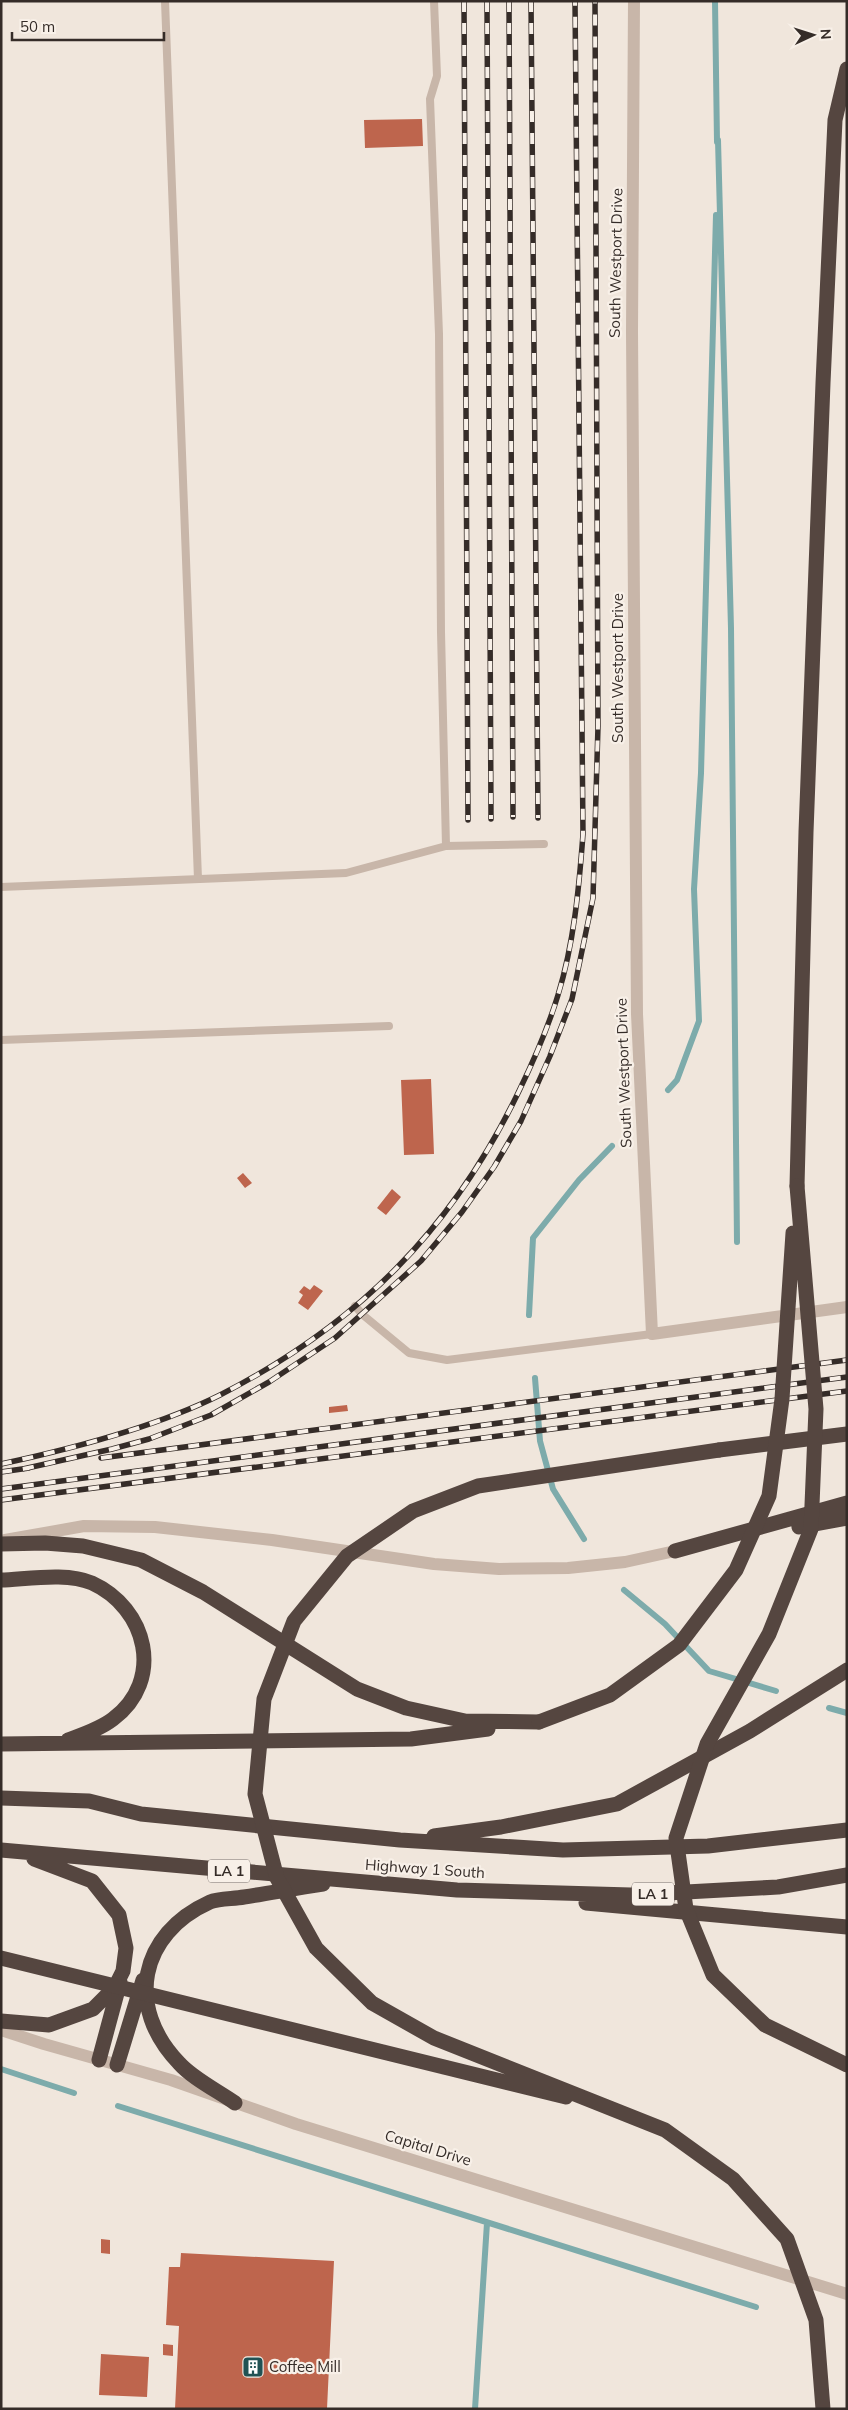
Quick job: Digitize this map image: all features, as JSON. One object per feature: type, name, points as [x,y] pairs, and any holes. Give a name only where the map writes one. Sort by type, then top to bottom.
[{"type":"highway","points":[[1,1744],[411,1739],[539,1722],[610,1695],[679,1645],[736,1570],[770,1496],[782,1399],[797,1186],[806,832],[836,120],[847,69]]},
{"type":"highway","points":[[797,1186],[816,1409],[811,1529],[769,1634],[707,1744],[676,1838],[686,1909],[713,1975],[765,2025],[847,2064]]},
{"type":"highway","points":[[824,2409],[816,2320],[787,2238],[733,2179],[665,2130],[434,2038],[372,2003],[316,1948],[277,1878],[255,1794],[264,1699],[294,1621],[348,1556],[413,1511],[478,1486],[719,1450],[847,1434]]},
{"type":"highway","points":[[675,1551],[847,1504]]},
{"type":"highway","points":[[675,1551],[847,1518]]},
{"type":"highway","points":[[1,1542],[83,1546],[141,1560],[203,1592],[357,1689],[406,1708],[465,1720],[539,1722]]},
{"type":"highway","points":[[1,1580],[57,1577],[91,1583],[117,1598],[131,1614],[139,1630],[144,1660],[139,1686],[133,1697],[114,1719],[60,1743]]},
{"type":"highway","points":[[400,1840],[501,1827],[617,1804],[750,1731],[847,1670]]},
{"type":"highway","name":"Highway 1 South","points":[[1,1798],[89,1801],[142,1814],[400,1840],[563,1850],[708,1846],[847,1830]]},
{"type":"highway","name":"Highway 1 South","points":[[1,1850],[457,1890],[631,1895],[778,1887],[847,1875]]},
{"type":"highway","points":[[17,1852],[92,1881],[119,1914],[126,1948],[123,1971],[100,2060]]},
{"type":"highway","points":[[117,2065],[156,1946],[180,1918],[212,1901],[344,1881]]},
{"type":"highway","points":[[457,1890],[847,1927]]},
{"type":"highway","points":[[1,1958],[465,2074],[616,2109]]},
{"type":"highway","points":[[148,1966],[149,2013],[156,2033],[179,2064],[235,2103]]},
{"type":"highway","points":[[1,2021],[49,2025],[93,2009],[115,1987],[123,1971]]},
{"type":"street","name":"South Westport Drive","points":[[634,1],[632,332],[637,1014],[652,1334]]},
{"type":"street","points":[[652,1334],[740,1320],[847,1307]]},
{"type":"street","points":[[1,1542],[84,1526],[155,1528],[272,1540],[434,1564],[500,1569],[568,1568],[616,1563],[675,1551]]},
{"type":"street","name":"Capital Drive","points":[[1,2030],[171,2080],[296,2124],[847,2294]]},
{"type":"lane","points":[[164,1],[198,879]]},
{"type":"lane","points":[[434,1],[437,76],[430,98],[440,334],[441,632],[446,846]]},
{"type":"lane","points":[[1,887],[346,873],[446,846],[544,844]]},
{"type":"lane","points":[[1,1040],[389,1026]]},
{"type":"lane","points":[[355,1306],[363,1315],[409,1353],[447,1360],[652,1334]]},
{"type":"building","points":[[422,119],[423,146],[365,148],[364,120]]},
{"type":"building","points":[[431,1079],[434,1154],[404,1155],[401,1080]]},
{"type":"building","points":[[243,1173],[252,1183],[245,1188],[237,1178]]},
{"type":"building","points":[[392,1189],[401,1197],[386,1215],[377,1208]]},
{"type":"building","points":[[314,1285],[323,1291],[308,1310],[298,1303],[303,1295],[299,1292],[304,1286],[310,1290]]},
{"type":"building","points":[[347,1405],[348,1411],[329,1413],[329,1407]]},
{"type":"building","points":[[101,2239],[110,2240],[110,2254],[101,2253]]},
{"type":"building","name":"Coffee Mill","points":[[181,2253],[334,2261],[327,2409],[175,2409],[179,2326],[166,2325],[169,2267],[180,2267]]},
{"type":"building","points":[[163,2344],[173,2345],[173,2356],[163,2355]]},
{"type":"building","points":[[101,2354],[149,2357],[147,2397],[99,2395]]},
{"type":"waterway","points":[[715,1],[717,142]]},
{"type":"waterway","points":[[718,140],[731,628],[737,1242]]},
{"type":"waterway","points":[[668,1090],[677,1080],[699,1021],[694,889],[701,773],[716,215]]},
{"type":"waterway","points":[[529,1315],[533,1238],[579,1180],[612,1146]]},
{"type":"waterway","points":[[535,1378],[540,1441],[553,1489],[584,1539]]},
{"type":"waterway","points":[[624,1590],[665,1624],[709,1671],[776,1691]]},
{"type":"waterway","points":[[829,1708],[847,1713]]},
{"type":"waterway","points":[[1,2069],[74,2093]]},
{"type":"waterway","points":[[118,2106],[756,2307]]},
{"type":"waterway","points":[[475,2409],[487,2223]]},
{"type":"railway","points":[[464,1],[468,820]]},
{"type":"railway","points":[[487,1],[491,819]]},
{"type":"railway","points":[[509,1],[513,817]]},
{"type":"railway","points":[[531,1],[538,818]]},
{"type":"railway","points":[[1,1464],[113,1436],[195,1407],[269,1368],[315,1337],[357,1304],[396,1268],[432,1229],[464,1187],[493,1141],[519,1091],[545,1032],[558,995],[568,956],[578,895],[583,834],[575,1]]},
{"type":"railway","points":[[23,1469],[149,1439],[211,1415],[269,1382],[335,1338],[421,1261],[462,1212],[494,1167],[521,1121],[550,1056],[572,999],[593,898],[598,726],[595,1]]},
{"type":"railway","points":[[101,1458],[847,1360]]},
{"type":"railway","points":[[1,1489],[847,1377]]},
{"type":"railway","points":[[1,1500],[847,1391]]},
{"type":"railway","points":[[1,1472],[29,1468]]},
{"type":"place","name":"Coffee Mill","points":[[253,2367]]}]
